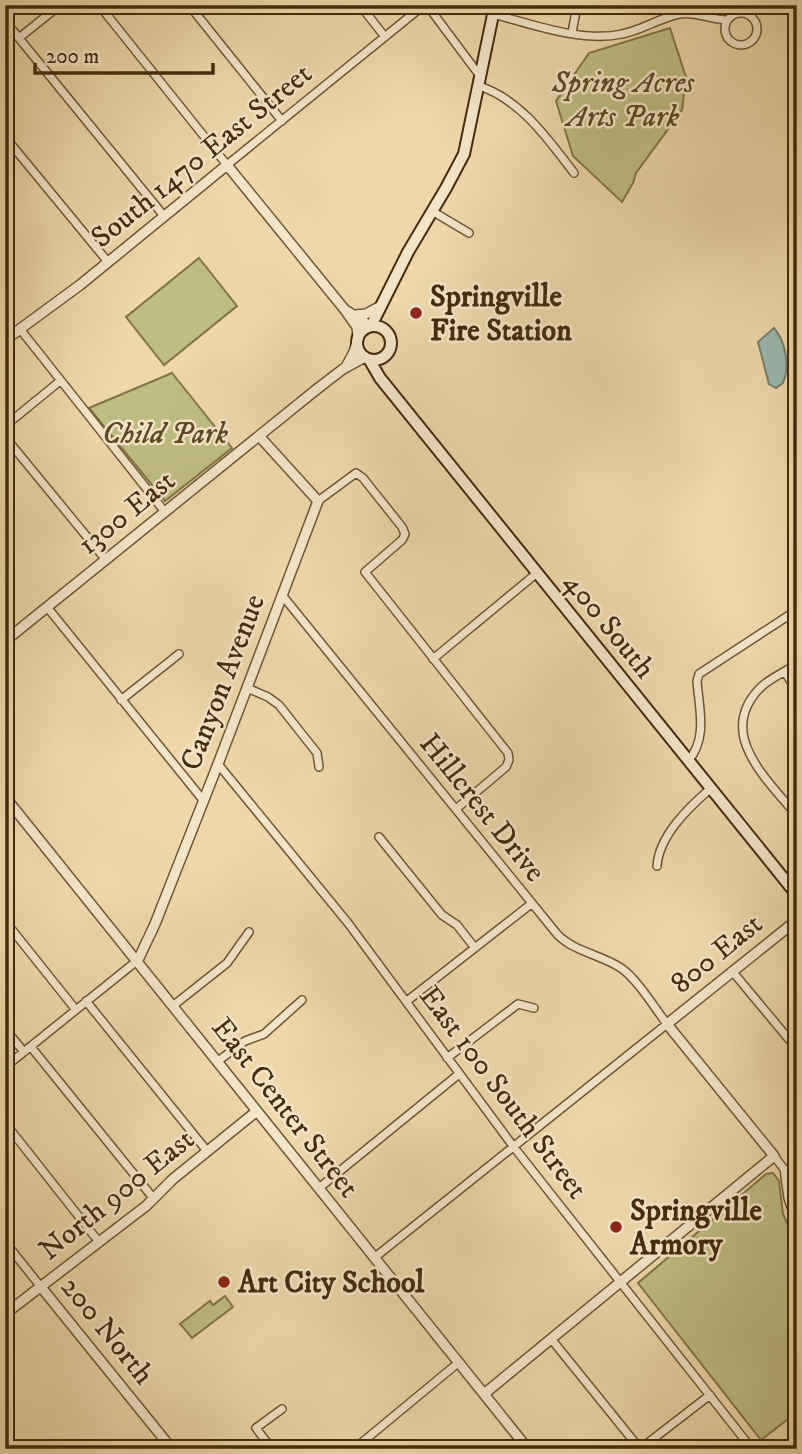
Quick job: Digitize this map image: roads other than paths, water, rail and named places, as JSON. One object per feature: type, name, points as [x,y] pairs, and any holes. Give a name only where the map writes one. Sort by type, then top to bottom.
[{"type":"main road","points":[[387,353],[379,359],[367,358],[358,349],[358,338],[370,326],[408,252],[464,154],[494,10]]},
{"type":"main road","points":[[380,305],[391,345],[384,369],[388,384]]},
{"type":"main road","points":[[370,326],[380,327],[387,332]]},
{"type":"main road","name":"400 South","points":[[367,358],[797,895]]},
{"type":"street","points":[[19,38],[60,5]]},
{"type":"street","points":[[99,5],[350,313],[357,327],[358,338]]},
{"type":"street","points":[[189,5],[282,121]]},
{"type":"street","points":[[360,5],[385,37]]},
{"type":"street","points":[[425,5],[480,81],[507,98],[532,122],[574,173]]},
{"type":"street","name":"South 1470 East Street","points":[[5,340],[107,262],[425,5]]},
{"type":"street","points":[[572,33],[578,5]]},
{"type":"street","points":[[725,32],[731,17],[741,5]]},
{"type":"street","points":[[702,16],[725,32],[733,44],[741,46],[751,43],[758,29],[748,5]]},
{"type":"street","points":[[494,10],[572,33],[621,35],[679,14],[716,20],[744,13],[752,17]]},
{"type":"street","points":[[5,21],[164,216]]},
{"type":"street","points":[[5,137],[107,262]]},
{"type":"street","points":[[432,211],[469,233]]},
{"type":"street","points":[[350,313],[366,314],[380,305]]},
{"type":"street","points":[[350,313],[370,326]]},
{"type":"street","points":[[20,329],[165,512]]},
{"type":"street","name":"1300 East","points":[[343,369],[354,352],[358,338]]},
{"type":"street","name":"1300 East","points":[[5,641],[343,369],[367,358]]},
{"type":"street","points":[[5,426],[60,382]]},
{"type":"street","points":[[5,436],[106,560]]},
{"type":"street","points":[[260,437],[318,501],[356,473],[402,527],[405,534],[402,540],[365,572],[508,753],[506,767],[456,809]]},
{"type":"street","name":"Canyon Avenue","points":[[138,960],[155,924],[218,764],[318,501]]},
{"type":"street","points":[[433,659],[537,573]]},
{"type":"street","name":"Hillcrest Drive","points":[[282,595],[531,904],[570,946],[604,958],[623,969],[667,1024]]},
{"type":"street","points":[[47,607],[203,800]]},
{"type":"street","points":[[688,761],[695,751],[701,733],[697,681],[699,674],[705,667],[797,610]]},
{"type":"street","points":[[121,700],[179,654]]},
{"type":"street","points":[[797,664],[768,681],[751,698],[743,721],[749,756],[797,816]]},
{"type":"street","points":[[785,672],[797,692]]},
{"type":"street","points":[[247,688],[279,705],[317,753],[319,767]]},
{"type":"street","name":"East 100 South Street","points":[[218,764],[348,923],[513,1146],[752,1449]]},
{"type":"street","points":[[657,866],[658,851],[690,807],[710,789]]},
{"type":"street","name":"East Center Street","points":[[5,797],[528,1449]]},
{"type":"street","points":[[379,837],[442,915],[457,925],[475,948]]},
{"type":"street","points":[[407,1001],[531,904]]},
{"type":"street","name":"800 East","points":[[667,1024],[797,920]]},
{"type":"street","points":[[5,922],[76,1010]]},
{"type":"street","points":[[174,1005],[227,963],[249,932]]},
{"type":"street","points":[[5,1067],[138,960]]},
{"type":"street","points":[[733,971],[797,1049]]},
{"type":"street","points":[[218,1061],[245,1041],[264,1034],[302,1000]]},
{"type":"street","points":[[86,1002],[207,1151]]},
{"type":"street","points":[[447,1058],[518,1004],[534,1008]]},
{"type":"street","points":[[374,1258],[667,1024],[784,1169],[788,1198],[797,1224]]},
{"type":"street","points":[[5,1029],[23,1052]]},
{"type":"street","points":[[31,1047],[154,1199]]},
{"type":"street","points":[[319,1188],[459,1074]]},
{"type":"street","name":"North 900 East","points":[[5,1314],[154,1199],[257,1111]]},
{"type":"street","points":[[5,1123],[99,1242]]},
{"type":"street","points":[[484,1394],[774,1156]]},
{"type":"street","name":"200 North","points":[[5,1242],[169,1445]]},
{"type":"street","points":[[552,1340],[642,1448],[710,1395]]},
{"type":"street","points":[[354,1449],[458,1363]]},
{"type":"street","points":[[272,1449],[256,1428],[282,1409]]},
{"type":"street","points":[[155,1449],[169,1445]]},
{"type":"water","points":[[774,328],[784,347],[786,362],[783,383],[776,388],[769,384],[758,342]]},
{"type":"place","name":"Springville Fire Station","points":[[416,313]]},
{"type":"place","name":"Springville Armory","points":[[616,1227]]},
{"type":"place","name":"Art City School","points":[[224,1282]]},
{"type":"park label","name":"Spring Acres Arts Park","points":[[623,99]]},
{"type":"park label","name":"Child Park","points":[[165,433]]}]
